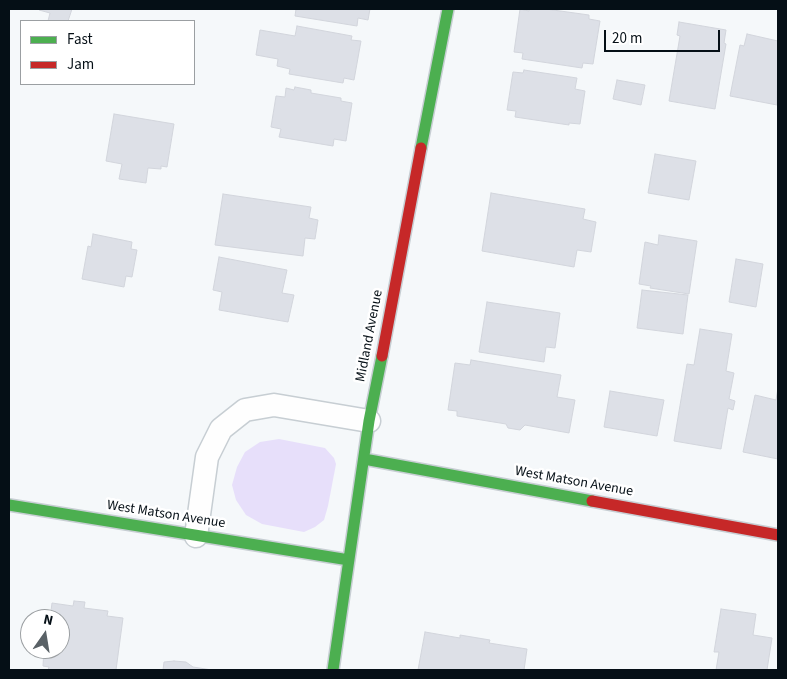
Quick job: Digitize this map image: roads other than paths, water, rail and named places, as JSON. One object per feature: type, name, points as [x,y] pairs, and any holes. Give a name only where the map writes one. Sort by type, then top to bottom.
[{"type":"street","name":"Midland Avenue","points":[[333,670],[369,421],[448,9]]},
{"type":"street","name":"West Matson Avenue","points":[[364,459],[778,535]]},
{"type":"street","name":"West Matson Avenue","points":[[9,505],[349,560]]},
{"type":"lane","points":[[196,536],[206,457],[221,429],[245,410],[274,405],[369,421]]}]
